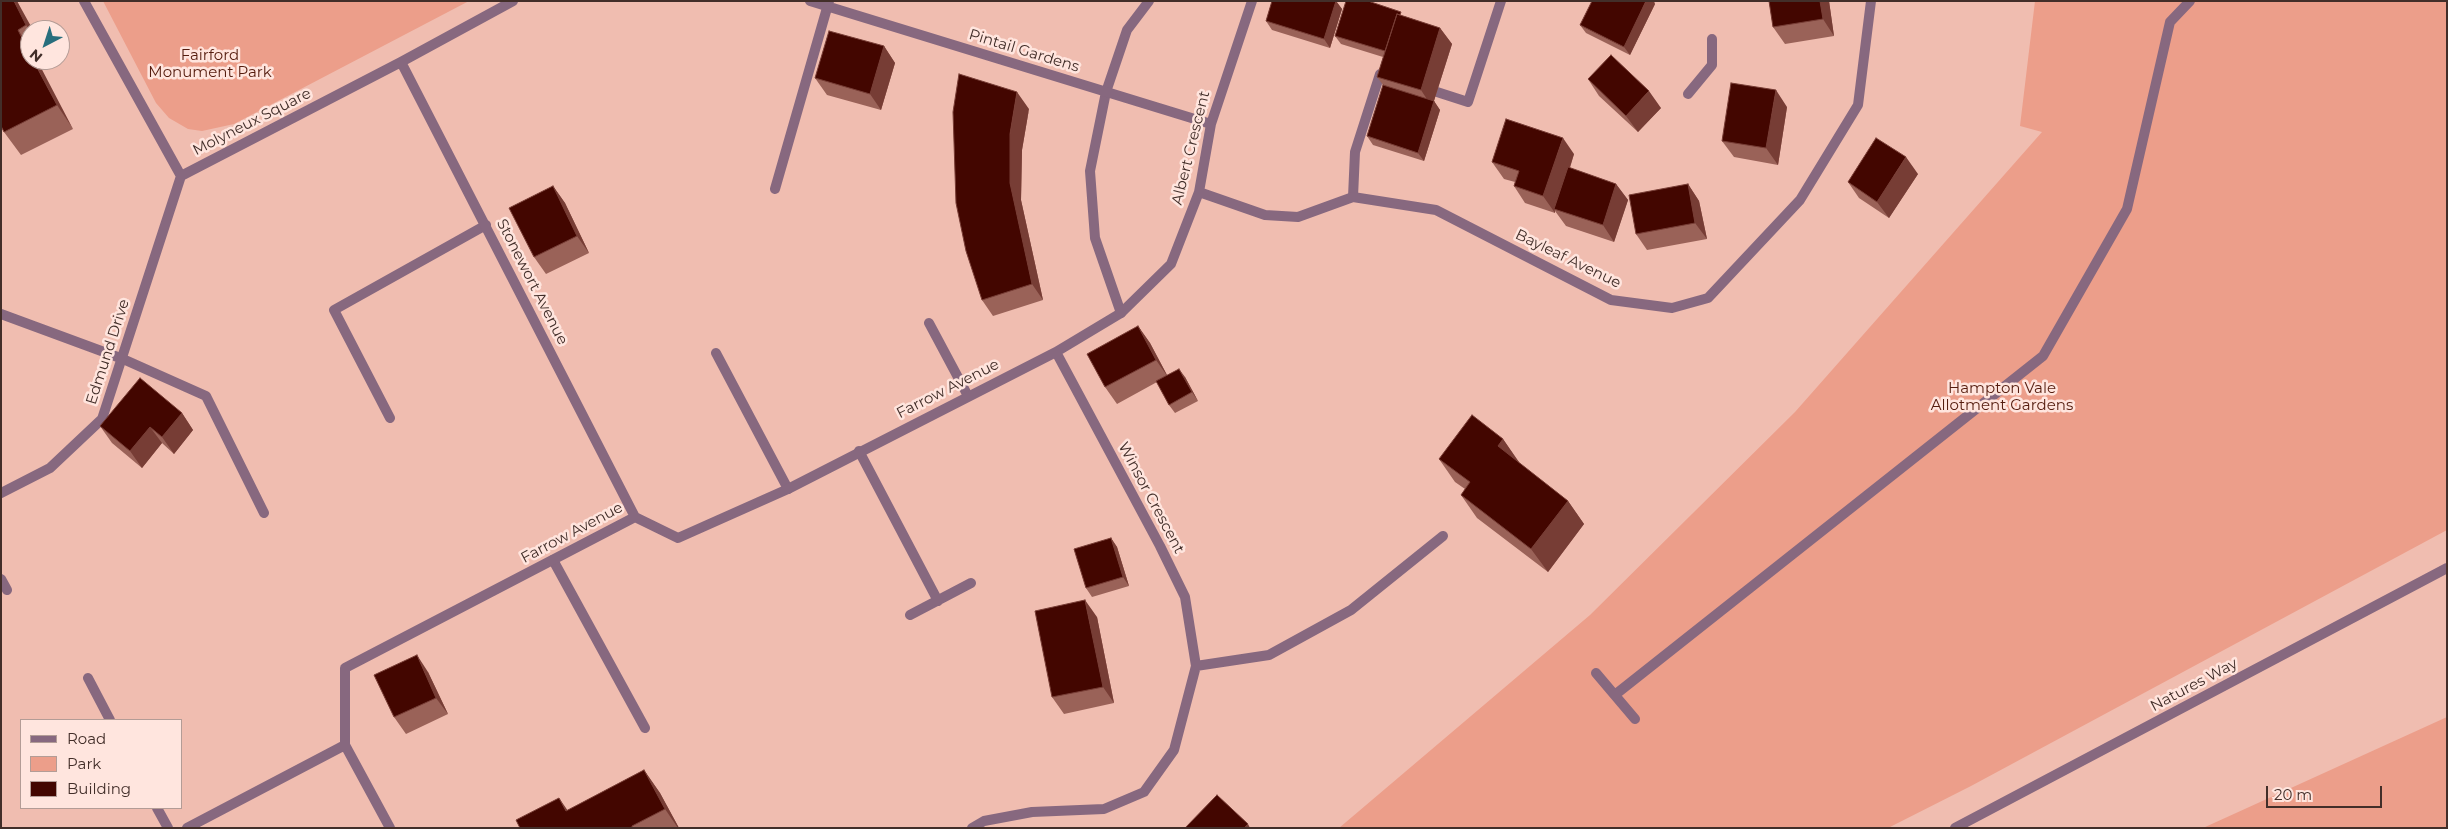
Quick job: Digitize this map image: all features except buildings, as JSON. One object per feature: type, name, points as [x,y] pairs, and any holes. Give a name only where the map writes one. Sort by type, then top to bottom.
[{"type":"street","points":[[84,1],[181,176]]},
{"type":"street","name":"Molyneux Square","points":[[181,176],[401,62],[513,1]]},
{"type":"street","name":"Pintail Gardens","points":[[810,1],[828,4],[1211,124]]},
{"type":"street","points":[[1120,313],[1096,238],[1090,171],[1106,92],[1127,30],[1149,1]]},
{"type":"street","name":"Albert Crescent","points":[[1120,313],[1171,264],[1199,192],[1211,124],[1252,1]]},
{"type":"street","points":[[1437,92],[1468,102],[1502,1]]},
{"type":"street","name":"Bayleaf Avenue","points":[[1199,192],[1265,215],[1298,217],[1353,198],[1436,210],[1611,300],[1672,308],[1708,298],[1800,200],[1858,105],[1870,1]]},
{"type":"street","points":[[1616,694],[2043,356],[2127,208],[2170,22],[2190,1]]},
{"type":"street","points":[[775,189],[828,4]]},
{"type":"street","points":[[1688,94],[1712,65],[1712,39]]},
{"type":"street","name":"Stonewort Avenue","points":[[401,62],[635,517]]},
{"type":"street","points":[[1353,198],[1354,152],[1380,74],[1393,78]]},
{"type":"street","name":"Edmund Drive","points":[[1,492],[50,468],[102,419],[181,176]]},
{"type":"street","points":[[390,418],[334,310],[486,225]]},
{"type":"street","name":"Farrow Avenue","points":[[345,745],[345,668],[635,517],[678,538],[788,488],[1056,352],[1120,313]]},
{"type":"street","points":[[1,314],[123,359],[206,396],[264,513]]},
{"type":"street","points":[[929,324],[968,396]]},
{"type":"street","name":"Winsor Crescent","points":[[972,828],[984,821],[1032,812],[1104,809],[1144,792],[1174,750],[1196,666],[1184,597],[1160,546],[1056,352]]},
{"type":"street","points":[[716,353],[788,488]]},
{"type":"street","points":[[859,451],[938,601]]},
{"type":"street","points":[[1196,666],[1269,655],[1350,610],[1443,536]]},
{"type":"street","points":[[552,560],[645,728]]},
{"type":"street","name":"Natures Way","points":[[1955,828],[2447,568]]},
{"type":"street","points":[[1,579],[7,590]]},
{"type":"street","points":[[910,614],[971,583]]},
{"type":"street","points":[[1596,673],[1616,694],[1635,719]]},
{"type":"street","points":[[88,678],[109,719]]},
{"type":"street","points":[[188,828],[345,745],[390,828]]},
{"type":"street","points":[[158,809],[168,828]]},
{"type":"green space","name":"Fairford Monument Park","points":[[103,1],[469,1],[234,124],[202,131],[188,129],[169,118],[156,103]]},
{"type":"green space","name":"Hampton Vale Allotment Gardens","points":[[2035,1],[2447,1],[2447,530],[1971,786],[1888,828],[1339,828],[1590,615],[1795,412],[2042,132],[2020,126]]},
{"type":"green space","points":[[2447,717],[2447,828],[2203,828]]}]
